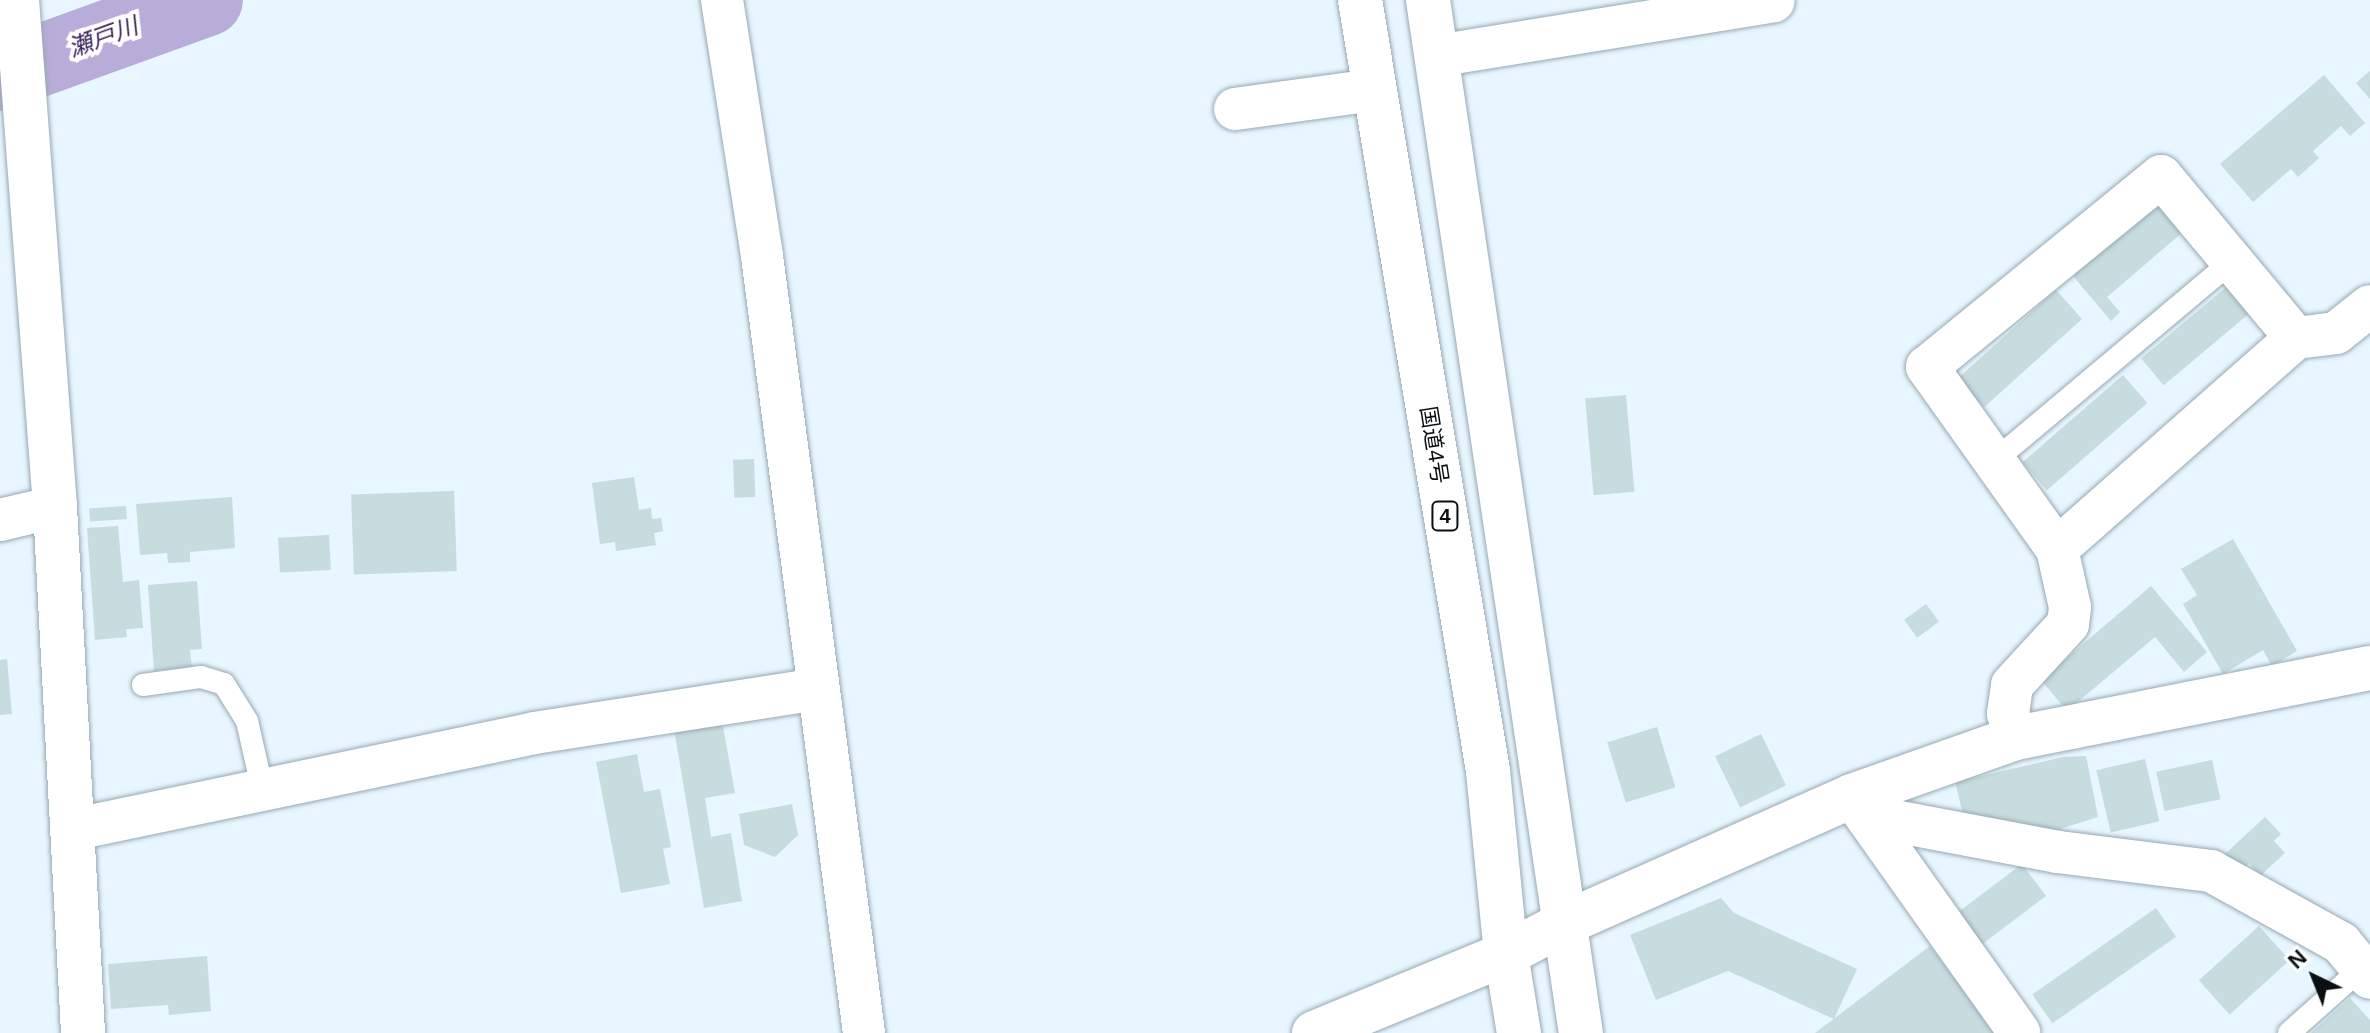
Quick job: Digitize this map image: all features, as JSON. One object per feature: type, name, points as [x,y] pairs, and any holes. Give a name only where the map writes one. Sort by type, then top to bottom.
[{"type":"main road","name":"国道4号","points":[[1360,0],[1488,771],[1506,954],[1519,1033]]},
{"type":"main road","points":[[1428,0],[1581,1033]]},
{"type":"main road","points":[[18,18],[55,507],[83,1033]]},
{"type":"main road","points":[[1314,1033],[1506,954],[1563,924],[1852,796],[2016,738],[2370,668]]},
{"type":"street","points":[[722,0],[762,256],[864,1033]]},
{"type":"street","points":[[1436,56],[1774,1]]},
{"type":"street","points":[[1235,109],[1374,90]]},
{"type":"street","points":[[2016,738],[2008,714],[2012,685],[2068,624],[2070,607],[2057,549],[1927,367],[2161,176],[2296,338]]},
{"type":"street","points":[[2057,549],[2296,338],[2336,333],[2370,306]]},
{"type":"street","points":[[0,520],[55,507]]},
{"type":"street","points":[[71,830],[262,787],[534,733],[817,689]]},
{"type":"street","points":[[1852,796],[1894,821],[2058,852],[2211,871],[2361,954]]},
{"type":"street","points":[[1852,796],[1863,817],[2019,1032]]},
{"type":"lane","points":[[1994,461],[2232,261]]},
{"type":"lane","points":[[143,685],[201,677],[224,684],[247,721],[262,787]]},
{"type":"lane","points":[[2289,1033],[2361,954]]},
{"type":"building","points":[[2370,71],[2370,99],[2356,83]]},
{"type":"building","points":[[2324,75],[2365,123],[2350,136],[2341,126],[2313,151],[2319,158],[2298,177],[2291,169],[2253,202],[2220,164]]},
{"type":"building","points":[[2159,202],[2184,231],[2107,297],[2120,312],[2111,321],[2073,276]]},
{"type":"building","points":[[2230,284],[2252,311],[2164,385],[2141,359]]},
{"type":"building","points":[[2056,290],[2082,319],[1984,407],[1958,378]]},
{"type":"building","points":[[2123,375],[2147,403],[2047,490],[2023,462]]},
{"type":"building","points":[[1626,395],[1634,492],[1594,495],[1585,399]]},
{"type":"building","points":[[754,459],[755,497],[734,498],[733,460]]},
{"type":"building","points":[[634,477],[639,510],[651,508],[652,519],[661,518],[663,531],[654,533],[656,545],[616,551],[615,542],[600,544],[592,483]]},
{"type":"building","points":[[454,491],[457,571],[354,575],[351,495]]},
{"type":"building","points":[[232,497],[235,548],[190,552],[190,562],[168,563],[167,553],[140,555],[136,504]]},
{"type":"building","points":[[126,506],[127,519],[90,522],[89,509]]},
{"type":"building","points":[[118,526],[123,582],[139,580],[143,628],[126,629],[127,637],[95,640],[87,528]]},
{"type":"building","points":[[329,535],[331,570],[280,573],[278,538]]},
{"type":"building","points":[[2233,539],[2297,651],[2272,666],[2263,650],[2223,674],[2183,604],[2197,595],[2181,569]]},
{"type":"building","points":[[197,581],[202,649],[190,650],[192,668],[154,671],[148,585]]},
{"type":"building","points":[[2151,586],[2207,652],[2184,672],[2155,637],[2067,711],[2041,680]]},
{"type":"building","points":[[1926,604],[1939,622],[1917,638],[1904,620]]},
{"type":"building","points":[[7,659],[12,714],[0,715],[0,660]]},
{"type":"building","points":[[722,721],[735,793],[705,798],[711,837],[731,833],[742,901],[704,908],[674,729]]},
{"type":"building","points":[[1657,727],[1675,787],[1626,802],[1607,742]]},
{"type":"building","points":[[1761,734],[1786,785],[1740,808],[1715,756]]},
{"type":"building","points":[[637,754],[644,792],[660,789],[671,847],[663,849],[670,884],[621,893],[596,762]]},
{"type":"building","points":[[2086,756],[2098,817],[2047,833],[1963,814],[1955,782],[2063,757]]},
{"type":"building","points":[[2145,759],[2159,821],[2111,833],[2096,770]]},
{"type":"building","points":[[2212,760],[2220,799],[2165,811],[2156,772]]},
{"type":"building","points":[[792,804],[798,835],[775,857],[744,845],[739,814]]},
{"type":"building","points":[[2265,817],[2281,834],[2274,841],[2285,853],[2260,876],[2249,863],[2241,871],[2225,854]]},
{"type":"building","points":[[2022,864],[2046,896],[1981,945],[1957,913]]},
{"type":"building","points":[[1721,898],[1734,913],[1857,969],[1834,1019],[1728,971],[1656,1000],[1630,935]]},
{"type":"building","points":[[2156,908],[2176,937],[2052,1023],[2032,995]]},
{"type":"building","points":[[2259,926],[2290,960],[2230,1014],[2199,980]]},
{"type":"building","points":[[1930,946],[1996,1033],[1815,1033]]},
{"type":"building","points":[[207,956],[211,1011],[169,1015],[168,1005],[111,1009],[108,964]]},
{"type":"building","points":[[2350,998],[2370,1020],[2370,1033],[2311,1033]]},
{"type":"waterway","name":"瀬戸川","points":[[0,75],[207,0]]}]
